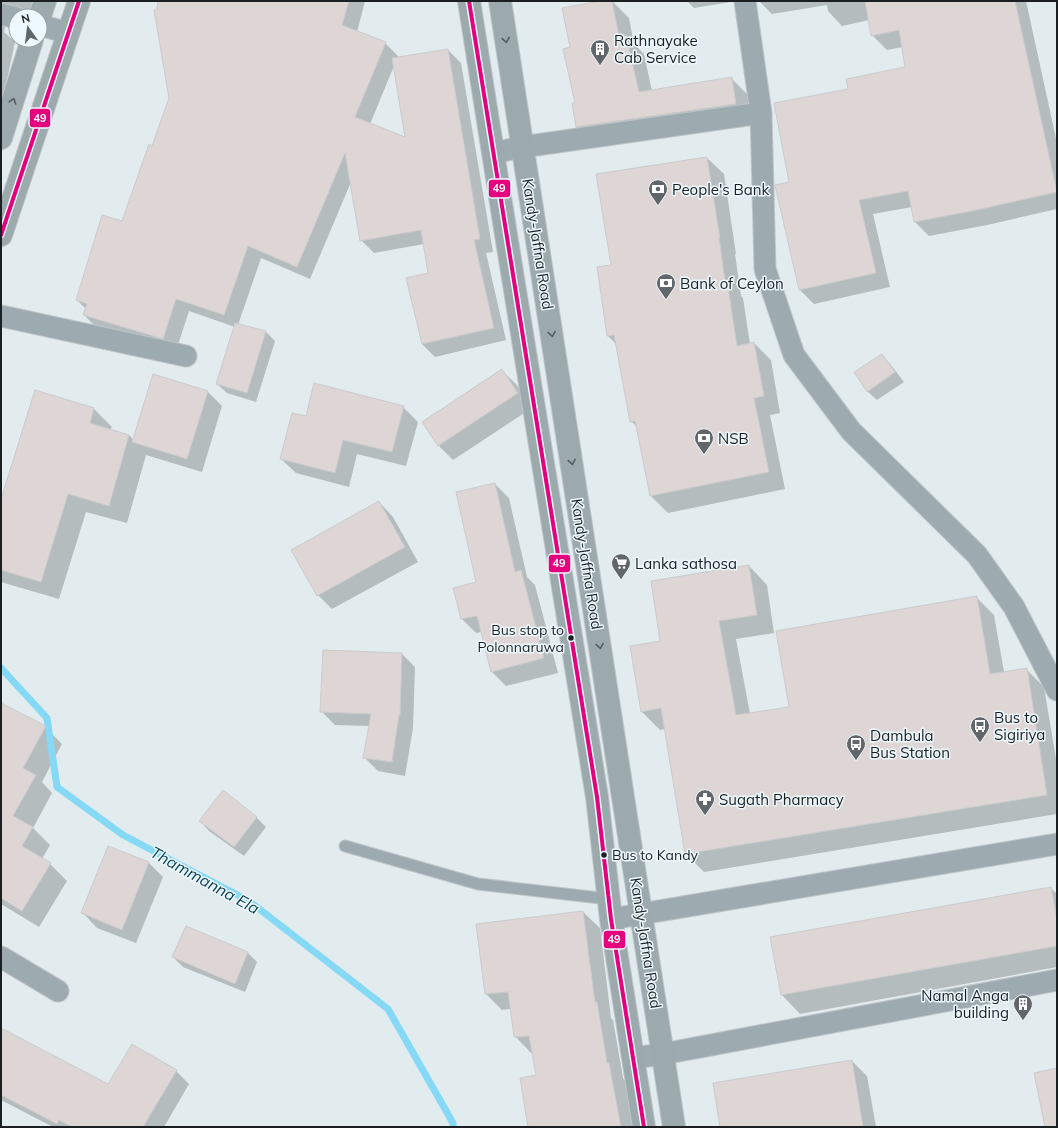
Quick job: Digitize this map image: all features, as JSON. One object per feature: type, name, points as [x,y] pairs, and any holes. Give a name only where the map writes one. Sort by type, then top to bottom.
[{"type":"highway","points":[[1,235],[78,1]]},
{"type":"highway","name":"Kandy-Jaffna Road","points":[[469,1],[506,241],[597,797],[610,909],[644,1127]]},
{"type":"highway","name":"Kandy-Jaffna Road","points":[[500,1],[674,1127]]},
{"type":"highway","points":[[1,138],[29,48]]},
{"type":"highway","points":[[506,241],[537,236]]},
{"type":"street","points":[[745,1],[761,113],[765,269],[794,355],[851,431],[977,555],[1014,607],[1057,690]]},
{"type":"street","points":[[48,27],[68,33]]},
{"type":"street","points":[[493,153],[522,147],[761,113]]},
{"type":"street","points":[[1,316],[186,356]]},
{"type":"street","points":[[610,909],[641,914],[1057,844]]},
{"type":"street","points":[[1,958],[58,991]]},
{"type":"street","points":[[633,1058],[663,1054],[1057,980]]},
{"type":"lane","points":[[345,846],[478,884],[610,909]]},
{"type":"building","points":[[158,1],[349,1],[342,25],[386,42],[355,117],[405,137],[392,58],[448,49],[480,239],[474,240],[494,328],[422,344],[406,278],[428,273],[421,230],[360,241],[345,153],[297,267],[248,246],[224,315],[176,299],[163,339],[83,315],[87,304],[76,300],[102,215],[122,221],[149,144],[152,146],[169,98],[154,10],[157,9]]},
{"type":"building","points":[[600,1],[612,1],[619,36],[626,35],[639,92],[732,77],[736,104],[576,127],[572,103],[575,103],[563,49],[570,47],[562,8]]},
{"type":"building","points":[[865,1],[1015,1],[1057,192],[914,222],[908,191],[859,200],[876,273],[799,290],[775,185],[789,182],[774,103],[848,89],[846,79],[905,67],[899,30],[871,36]]},
{"type":"building","points":[[707,157],[725,280],[727,280],[737,346],[754,342],[764,396],[754,398],[769,472],[650,496],[635,421],[630,422],[614,335],[607,336],[597,267],[611,265],[596,174]]},
{"type":"building","points":[[235,323],[266,331],[247,393],[216,384]]},
{"type":"building","points":[[882,354],[895,372],[867,392],[854,372]]},
{"type":"building","points":[[502,369],[518,393],[438,446],[422,422]]},
{"type":"building","points":[[153,374],[208,391],[187,459],[132,442]]},
{"type":"building","points":[[314,383],[404,406],[392,452],[343,440],[335,473],[280,459],[292,413],[306,416]]},
{"type":"building","points":[[35,390],[94,408],[90,423],[129,435],[109,506],[68,494],[41,582],[1,570],[1,499]]},
{"type":"building","points":[[495,483],[515,572],[521,570],[544,658],[491,672],[477,616],[461,619],[453,588],[476,582],[456,492]]},
{"type":"building","points":[[379,501],[405,547],[317,596],[291,550]]},
{"type":"building","name":"Dambula Bus Station","points":[[749,565],[757,615],[719,621],[736,715],[789,707],[776,631],[977,596],[990,674],[1027,668],[1047,795],[685,854],[661,708],[641,712],[630,646],[660,641],[651,581]]},
{"type":"building","points":[[323,650],[402,653],[400,715],[392,762],[363,758],[371,714],[320,712]]},
{"type":"building","points":[[1,703],[46,726],[23,768],[36,775],[13,816],[33,827],[22,846],[51,863],[22,911],[1,898]]},
{"type":"building","points":[[223,790],[257,817],[234,847],[199,821]]},
{"type":"building","points":[[108,846],[149,862],[122,930],[81,913]]},
{"type":"building","points":[[1051,887],[1057,919],[1057,946],[781,995],[770,937]]},
{"type":"building","points":[[583,911],[595,1002],[597,1002],[607,1063],[609,1063],[621,1127],[528,1127],[520,1078],[536,1075],[529,1036],[514,1037],[508,992],[485,994],[476,924]]},
{"type":"building","points":[[186,926],[248,952],[235,984],[172,957]]},
{"type":"building","points":[[1,1028],[108,1084],[132,1044],[177,1070],[143,1127],[72,1127],[59,1120],[57,1124],[1,1095]]},
{"type":"building","points":[[852,1060],[863,1127],[720,1127],[713,1083]]},
{"type":"building","points":[[1057,1068],[1057,1127],[1045,1127],[1034,1073]]},
{"type":"waterway","name":"Thammanna Ela","points":[[1,668],[47,718],[57,787],[123,835],[249,901],[388,1009],[453,1123],[453,1127]]},
{"type":"transit line","name":"49","points":[[1,235],[79,1]]},
{"type":"transit line","name":"49","points":[[469,1],[597,797],[611,919],[644,1127]]},
{"type":"place","name":"Rathnayake Cab Service","points":[[600,66]]},
{"type":"place","name":"People's Bank","points":[[658,206]]},
{"type":"place","name":"Bank of Ceylon","points":[[666,300]]},
{"type":"place","name":"NSB","points":[[704,455]]},
{"type":"place","name":"Lanka sathosa","points":[[621,580]]},
{"type":"place","name":"Bus stop to Polonnaruwa","points":[[571,638]]},
{"type":"place","name":"Bus to Sigiriya","points":[[980,743]]},
{"type":"place","name":"Dambula Bus Station","points":[[856,761]]},
{"type":"place","name":"Sugath Pharmacy","points":[[705,816]]},
{"type":"place","name":"Bus to Kandy","points":[[604,855]]},
{"type":"place","name":"Namal Anga building","points":[[1023,1021]]}]
